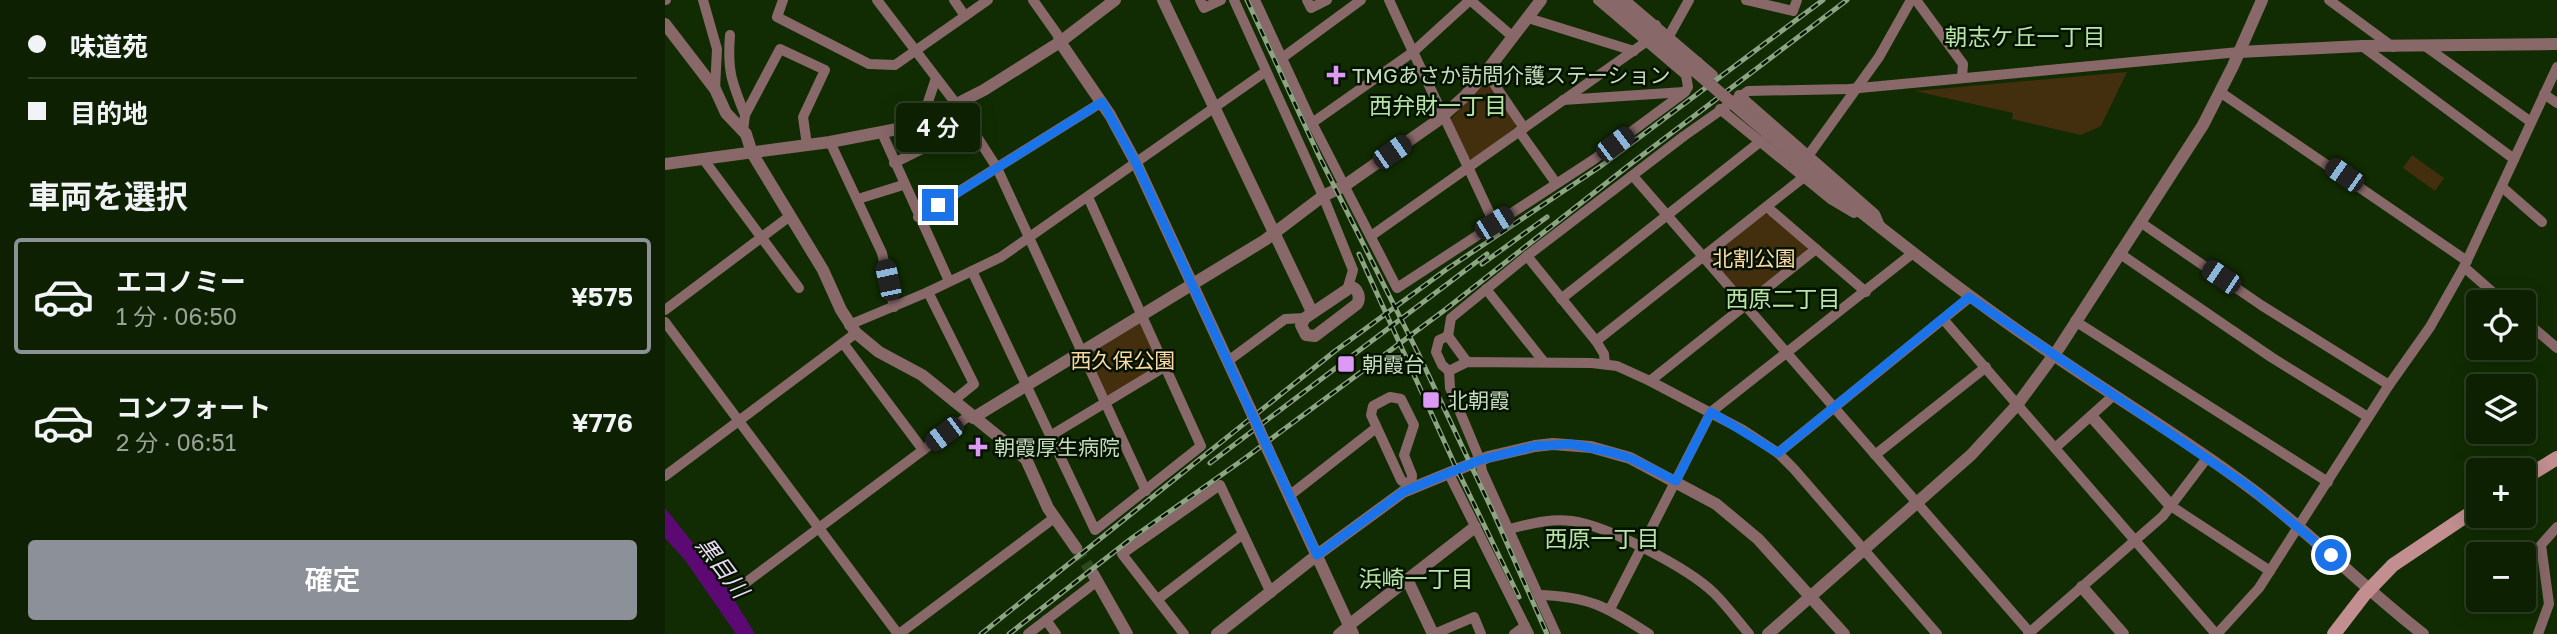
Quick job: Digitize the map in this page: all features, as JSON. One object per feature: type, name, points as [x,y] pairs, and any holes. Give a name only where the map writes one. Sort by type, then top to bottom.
[{"type":"main road","points":[[2536,471],[2557,458]]},
{"type":"main road","points":[[2334,634],[2369,590],[2407,554],[2466,516]]},
{"type":"street","points":[[703,0],[717,49],[715,89]]},
{"type":"street","points":[[783,0],[778,17],[869,64],[895,65],[988,0]]},
{"type":"street","points":[[877,0],[957,106],[997,168],[1146,491]]},
{"type":"street","points":[[954,0],[965,16]]},
{"type":"street","points":[[1033,0],[1102,102],[1136,163],[1351,630]]},
{"type":"street","points":[[665,164],[830,142],[882,133],[926,121],[957,106],[1060,42],[1115,0]]},
{"type":"street","points":[[1163,0],[1274,234],[1308,315]]},
{"type":"street","points":[[1200,0],[1204,8],[1221,0]]},
{"type":"street","points":[[1228,361],[1285,319],[1308,315],[1348,287],[1353,270],[1323,196],[1234,0]]},
{"type":"street","points":[[1255,0],[1312,123],[1397,288],[1593,160],[1685,92],[1688,87],[1686,75],[1598,0]]},
{"type":"street","points":[[1307,0],[1311,8],[1327,0]]},
{"type":"street","points":[[1389,0],[1494,223]]},
{"type":"street","points":[[1312,123],[1413,52],[1470,0],[1513,37]]},
{"type":"street","points":[[744,584],[971,416],[1274,234],[1323,196],[1344,186],[1443,116],[1486,72],[1541,0]]},
{"type":"street","points":[[1612,0],[1882,229],[1969,297],[2249,487],[2423,634]]},
{"type":"street","points":[[1625,0],[1713,75]]},
{"type":"street","points":[[1669,36],[1689,0]]},
{"type":"street","points":[[1747,0],[1793,11],[1797,0]]},
{"type":"street","points":[[1808,156],[1858,88],[1895,30],[1910,0]]},
{"type":"street","points":[[1916,0],[1963,64],[1962,77]]},
{"type":"street","points":[[1768,634],[1971,455],[2017,405],[2054,355],[2189,147],[2220,92],[2262,0]]},
{"type":"street","points":[[2329,0],[2393,47]]},
{"type":"street","points":[[1282,58],[1356,1]]},
{"type":"street","points":[[1528,18],[1634,51]]},
{"type":"street","points":[[665,24],[715,89],[726,113],[743,131],[752,153],[823,270],[853,329],[879,352],[916,370],[1026,459],[1053,518],[1076,548]]},
{"type":"street","points":[[1371,236],[1634,51],[1647,41],[1656,25]]},
{"type":"street","points":[[730,35],[728,57],[731,83],[745,115]]},
{"type":"street","points":[[1447,336],[1451,318],[1486,289],[1720,109],[1748,91],[1858,88],[2239,52],[2362,46],[2557,44]]},
{"type":"street","points":[[2362,46],[2514,159]]},
{"type":"street","points":[[2425,46],[2531,122]]},
{"type":"street","points":[[743,131],[745,115],[780,49],[825,70],[803,117],[807,145]]},
{"type":"street","points":[[1686,75],[1698,62]]},
{"type":"street","points":[[1943,319],[2217,634],[2237,614],[2270,571],[2368,417],[2430,327],[2465,264],[2557,67]]},
{"type":"street","points":[[665,476],[843,343],[853,329],[1001,257],[1265,72]]},
{"type":"street","points":[[1486,72],[1556,183]]},
{"type":"street","points":[[894,163],[934,143],[924,114],[936,78]]},
{"type":"street","points":[[1562,100],[1685,92]]},
{"type":"street","points":[[2220,92],[2465,264],[2492,290]]},
{"type":"street","points":[[2545,94],[2557,103]]},
{"type":"street","points":[[1739,95],[1875,214],[1882,229]]},
{"type":"street","points":[[918,217],[1102,102]]},
{"type":"street","points":[[1720,109],[1832,200],[1882,229]]},
{"type":"street","points":[[882,133],[949,281]]},
{"type":"street","points":[[1561,299],[1761,141]]},
{"type":"street","points":[[830,142],[882,253],[894,307]]},
{"type":"street","points":[[704,160],[799,288]]},
{"type":"street","points":[[1633,176],[2030,633],[2171,506],[2207,458]]},
{"type":"street","points":[[1596,341],[1804,177]]},
{"type":"street","points":[[858,199],[904,185]]},
{"type":"street","points":[[2502,187],[2542,222]]},
{"type":"street","points":[[972,271],[1095,530],[1201,446],[1088,197]]},
{"type":"street","points":[[1767,207],[1866,292]]},
{"type":"street","points":[[665,310],[790,216]]},
{"type":"street","points":[[2140,222],[2272,312],[2389,385]]},
{"type":"street","points":[[1650,380],[1816,249]]},
{"type":"street","points":[[1610,609],[1711,412],[1913,253]]},
{"type":"street","points":[[2119,253],[2271,357],[2368,417]]},
{"type":"street","points":[[1527,256],[1596,341],[1604,354],[1605,364]]},
{"type":"street","points":[[1308,315],[1301,328],[1306,335],[1315,336],[1357,304],[1358,295],[1353,287],[1348,287]]},
{"type":"street","points":[[1486,289],[1544,362]]},
{"type":"street","points":[[928,292],[974,384],[953,401]]},
{"type":"street","points":[[1778,453],[1969,297]]},
{"type":"street","points":[[2075,321],[2328,482]]},
{"type":"street","points":[[665,322],[899,634],[1053,518]]},
{"type":"street","points":[[2536,330],[2557,348]]},
{"type":"street","points":[[1447,336],[1467,362]]},
{"type":"street","points":[[1447,336],[1439,340],[1436,352],[1448,372],[1450,388],[1482,471],[1556,634]]},
{"type":"street","points":[[843,343],[923,450]]},
{"type":"street","points":[[1448,372],[1467,362],[1605,364],[1650,380],[1711,412],[1778,453],[1937,634]]},
{"type":"street","points":[[1050,436],[1166,366]]},
{"type":"street","points":[[1875,455],[1986,367]]},
{"type":"street","points":[[2055,448],[2114,396]]},
{"type":"street","points":[[1390,397],[1401,399],[1414,425],[1404,455],[1412,475],[1411,488],[1401,480],[1371,415],[1373,406],[1390,397]]},
{"type":"street","points":[[2092,417],[2171,506],[2270,571]]},
{"type":"street","points":[[1289,496],[1376,428]]},
{"type":"street","points":[[1217,634],[1394,497],[1480,460],[1535,446],[1571,444],[1630,458],[1676,481],[1731,515],[1758,539],[1844,634]]},
{"type":"street","points":[[1388,453],[1394,456],[1404,455]]},
{"type":"street","points":[[1449,474],[1527,630],[1514,634]]},
{"type":"street","points":[[1184,634],[1122,554],[1220,485],[1271,593]]},
{"type":"street","points":[[1509,529],[1542,521],[1573,521],[1602,528],[1680,569],[1713,592],[1749,634]]},
{"type":"street","points":[[1338,634],[1351,630],[1407,579],[1475,527]]},
{"type":"street","points":[[2538,634],[2549,604],[2541,545],[2557,527]]},
{"type":"street","points":[[1157,599],[1243,534]]},
{"type":"street","points":[[1028,634],[1095,578],[1127,634]]},
{"type":"street","points":[[1407,579],[1434,634],[1474,617],[1481,634]]},
{"type":"street","points":[[2082,587],[2123,634]]},
{"type":"street","points":[[1538,596],[1570,596],[1610,609],[1649,634]]},
{"type":"street","points":[[1046,620],[1056,634]]},
{"type":"green space","points":[[2127,72],[2101,126],[2081,135],[2012,119],[2013,113],[1915,91]]},
{"type":"green space","points":[[1485,81],[1489,82],[1516,123],[1515,128],[1473,159],[1468,158],[1450,120]]},
{"type":"green space","points":[[2412,155],[2444,178],[2435,191],[2403,168]]},
{"type":"green space","name":"北割公園","points":[[1764,214],[1770,215],[1807,248],[1806,252],[1748,298],[1742,297],[1711,261],[1712,255]]},
{"type":"green space","name":"西久保公園","points":[[1140,322],[1160,366],[1110,395],[1105,394],[1087,356]]},
{"type":"shaded area","points":[[665,508],[721,578],[755,634],[736,634],[685,560],[665,538]]},
{"type":"tunnel","points":[[1076,548],[1093,574]]},
{"type":"railway","points":[[1247,0],[1319,156],[1419,355],[1547,634]]},
{"type":"railway","points":[[981,634],[1335,351],[1447,269],[1601,166],[1823,0]]},
{"type":"railway","points":[[1009,634],[1132,538],[1244,459],[1446,309],[1628,166],[1847,0]]},
{"type":"railway","points":[[1482,264],[1547,217]]},
{"type":"railway","points":[[1359,254],[1454,463],[1519,597]]},
{"type":"railway","points":[[1210,463],[1487,254]]},
{"type":"place","name":"TMGあさか訪問介護ステーション","points":[[1336,75]]},
{"type":"place","name":"朝霞台","points":[[1346,364]]},
{"type":"place","name":"北朝霞","points":[[1431,400]]},
{"type":"place","name":"朝霞厚生病院","points":[[978,447]]},
{"type":"district","name":"朝志ケ丘一丁目","points":[[2025,36]]},
{"type":"district","name":"西弁財一丁目","points":[[1438,105]]},
{"type":"district","name":"西原二丁目","points":[[1783,298]]},
{"type":"district","name":"西原一丁目","points":[[1602,538]]},
{"type":"district","name":"浜崎一丁目","points":[[1416,578]]},
{"type":"route","points":[[938,205],[1102,102],[1136,163],[1317,555],[1403,492],[1480,460],[1518,449],[1553,444],[1591,447],[1630,458],[1676,481],[1711,412],[1778,453],[1969,297],[2249,487],[2331,555]]},
{"type":"water label","name":"黒目川","points":[[723,567]]}]
